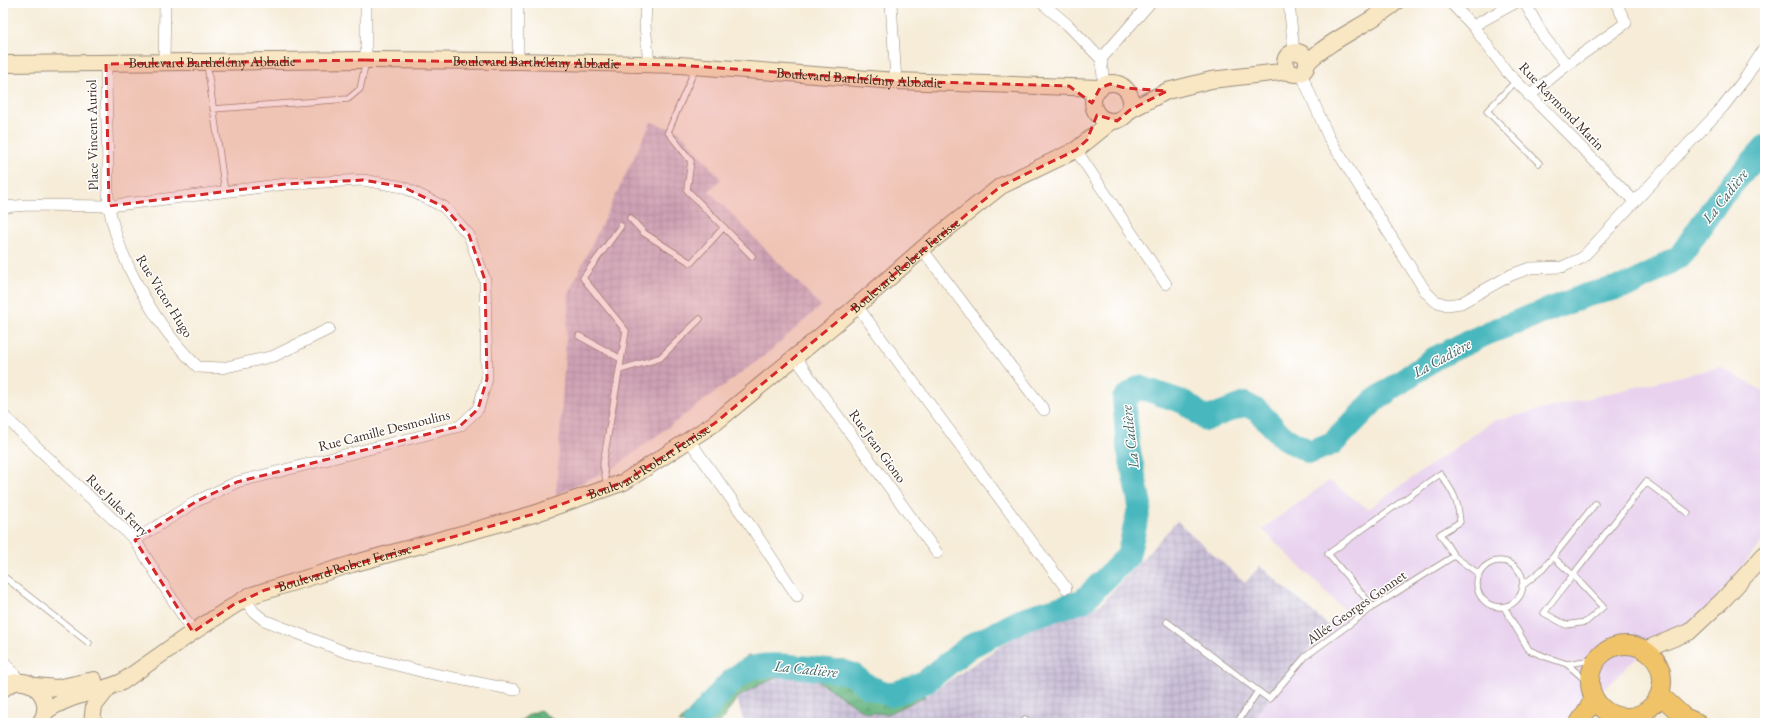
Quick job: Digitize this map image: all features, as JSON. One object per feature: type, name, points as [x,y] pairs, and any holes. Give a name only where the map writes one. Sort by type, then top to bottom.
[{"type":"main road","points":[[1069,86],[1106,120],[1112,121],[1122,119],[1130,110],[1166,91],[1211,80],[1269,73],[1300,61],[1389,5]]},
{"type":"main road","name":"Boulevard Barthélémy Abbadie","points":[[3,64],[366,60],[518,61],[696,66],[896,81],[1102,87]]},
{"type":"main road","points":[[1082,145],[1095,109],[1094,98],[1102,87],[1115,84],[1125,88],[1166,91]]},
{"type":"main road","points":[[1125,88],[1131,98],[1130,110]]},
{"type":"main road","name":"Boulevard Robert Ferrisse","points":[[46,718],[69,698],[109,687],[135,674],[147,663],[193,632],[245,599],[265,590],[345,566],[534,514],[624,482],[715,423],[857,306],[922,249],[1001,186],[1082,145],[1112,121]]},
{"type":"main road","points":[[1644,650],[1689,632],[1723,600],[1765,554]]},
{"type":"main road","points":[[1621,645],[1633,646],[1644,650],[1652,656],[1660,669],[1662,685],[1660,695],[1647,711],[1638,715],[1628,717],[1609,713],[1600,707],[1592,691],[1590,676],[1594,665],[1598,659],[1610,649],[1621,645]]},
{"type":"main road","name":"Boulevard Robert Ferrisse","points":[[27,684],[66,687],[119,673],[147,663]]},
{"type":"main road","points":[[3,689],[13,683],[27,684],[45,699],[46,718]]},
{"type":"main road","points":[[92,723],[94,706],[109,687]]},
{"type":"main road","points":[[1578,723],[1592,691]]},
{"type":"main road","points":[[1660,695],[1684,717],[1698,723]]},
{"type":"street","points":[[164,62],[165,3]]},
{"type":"street","points":[[366,3],[366,60]]},
{"type":"street","points":[[518,3],[518,61]]},
{"type":"street","points":[[646,3],[645,25],[650,64]]},
{"type":"street","points":[[891,3],[896,81]]},
{"type":"street","points":[[1042,3],[1068,25],[1101,59],[1102,87]]},
{"type":"street","points":[[1101,59],[1150,3]]},
{"type":"street","points":[[1289,3],[1300,61],[1329,138],[1426,292],[1435,301],[1447,305],[1461,304],[1511,274],[1530,268],[1562,267],[1582,258],[1723,107],[1746,78],[1765,48]]},
{"type":"street","name":"Rue Raymond Marin","points":[[1451,3],[1474,26],[1529,96],[1635,202]]},
{"type":"street","points":[[1474,26],[1515,3]]},
{"type":"street","points":[[1525,3],[1544,37],[1567,65]]},
{"type":"street","points":[[1529,96],[1567,65],[1626,22],[1616,3]]},
{"type":"street","name":"Place Vincent Auriol","points":[[106,64],[109,206]]},
{"type":"street","points":[[1082,145],[1166,280]]},
{"type":"street","name":"Rue Camille Desmoulins","points":[[109,206],[286,184],[363,180],[403,187],[444,207],[469,235],[485,280],[487,379],[478,409],[460,426],[237,482],[197,500],[135,540]]},
{"type":"street","points":[[3,207],[28,205],[109,206]]},
{"type":"street","name":"Rue Victor Hugo","points":[[109,206],[118,243],[141,289],[169,334],[186,356],[198,367],[222,368],[274,356],[329,329]]},
{"type":"street","points":[[922,249],[1044,410]]},
{"type":"street","points":[[857,306],[1066,588]]},
{"type":"street","name":"Rue Jean Giono","points":[[795,357],[937,553]]},
{"type":"street","name":"Rue Jules Ferry","points":[[3,415],[135,540],[193,632]]},
{"type":"street","points":[[689,440],[752,528],[797,596]]},
{"type":"street","points":[[245,599],[254,612],[264,620],[345,652],[424,672],[515,690]]},
{"type":"street","points":[[3,661],[27,684]]},
{"type":"lane","points":[[213,109],[348,99],[360,89],[366,60]]},
{"type":"lane","points":[[206,62],[225,192]]},
{"type":"lane","points":[[696,66],[668,132],[691,161],[687,190],[752,256]]},
{"type":"lane","points":[[1516,81],[1487,111],[1539,163]]},
{"type":"lane","points":[[630,218],[644,233],[691,263],[724,227]]},
{"type":"lane","points":[[608,488],[603,464],[626,331],[583,278],[621,226]]},
{"type":"lane","points":[[619,370],[660,358],[700,319]]},
{"type":"lane","points":[[579,336],[621,359]]},
{"type":"lane","points":[[1373,607],[1328,554],[1440,474],[1451,488],[1458,504],[1460,522],[1440,534],[1454,556],[1479,574]]},
{"type":"lane","points":[[1553,557],[1573,575],[1603,607],[1586,622],[1566,625],[1544,613],[1573,575],[1646,482],[1688,513]]},
{"type":"lane","points":[[1522,586],[1543,569],[1595,504]]},
{"type":"lane","name":"Allée Georges Gonnet","points":[[1258,691],[1269,699],[1306,656],[1373,607],[1454,556]]},
{"type":"lane","points":[[1505,562],[1513,565],[1518,571],[1522,578],[1522,586],[1517,600],[1504,607],[1490,605],[1479,595],[1477,581],[1479,574],[1490,563],[1505,562]]},
{"type":"lane","points":[[3,576],[89,643]]},
{"type":"lane","points":[[1504,607],[1529,650],[1546,658],[1567,664],[1598,659]]},
{"type":"lane","points":[[1167,622],[1258,691],[1237,723]]},
{"type":"lane","points":[[1567,664],[1592,691]]},
{"type":"highlighted area","points":[[366,60],[679,65],[896,81],[1069,86],[1092,103],[1100,88],[1110,84],[1125,88],[1167,91],[1130,110],[1117,121],[1097,115],[1087,140],[1076,150],[1001,186],[715,423],[624,482],[534,514],[265,590],[233,605],[193,632],[135,540],[197,501],[237,482],[460,426],[478,409],[487,379],[485,280],[469,235],[444,207],[403,187],[363,180],[286,184],[109,206],[106,64]]},
{"type":"shaded area","points":[[651,122],[679,131],[721,179],[709,191],[821,306],[764,356],[616,466],[556,495],[569,292]]},
{"type":"shaded area","points":[[1720,367],[1765,392],[1765,538],[1689,632],[1644,650],[1594,699],[1579,723],[1281,723],[1255,715],[1328,625],[1345,611],[1262,529],[1329,481],[1368,509],[1493,421]]},
{"type":"shaded area","points":[[1177,521],[1245,583],[1260,566],[1328,625],[1255,715],[1281,723],[744,723],[737,698],[761,684],[785,675],[815,679],[865,712],[887,714],[926,696],[1029,627],[1100,605]]},
{"type":"green space","points":[[748,656],[846,660],[881,689],[926,696],[887,714],[865,712],[815,679],[785,675],[761,684],[737,698],[720,723],[679,723],[724,672]]},
{"type":"green space","points":[[540,710],[557,723],[517,723],[530,714]]},
{"type":"waterway","name":"La Cadière","points":[[695,723],[727,685],[742,673],[758,666],[782,665],[844,672],[853,675],[869,687],[891,695],[925,682],[969,647],[1026,618],[1083,601],[1128,556],[1140,505],[1128,446],[1124,399],[1139,387],[1186,403],[1206,419],[1245,404],[1258,411],[1284,438],[1310,452],[1333,443],[1374,401],[1435,358],[1488,333],[1587,295],[1633,284],[1680,256],[1720,198],[1765,147]]}]
